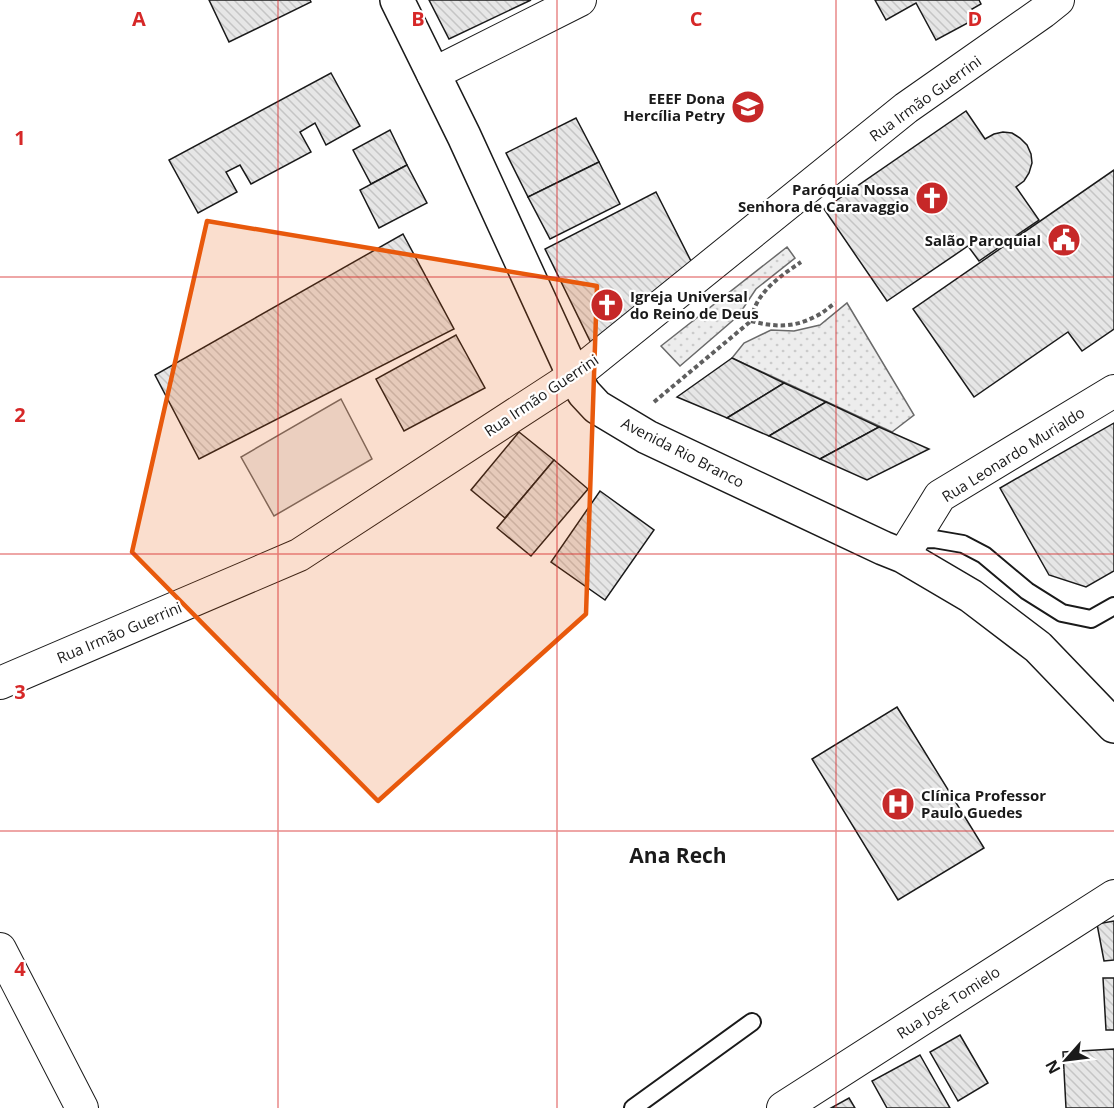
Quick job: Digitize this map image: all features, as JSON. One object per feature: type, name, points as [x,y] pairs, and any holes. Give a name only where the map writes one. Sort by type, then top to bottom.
[{"type":"main road","name":"Avenida Rio Branco","points":[[397,0],[464,136],[574,376],[584,393],[597,406],[647,437],[872,543],[908,548],[1038,647],[1114,726]]},
{"type":"street","points":[[433,74],[580,0]]},
{"type":"street","name":"Rua Irmão Guerrini","points":[[0,682],[299,555],[574,376],[906,108],[1046,4]]},
{"type":"street","name":"Rua Leonardo Murialdo","points":[[908,548],[940,496],[1114,391]]},
{"type":"street","name":"Rua José Tomielo","points":[[783,1108],[1114,896]]},
{"type":"street","points":[[4,968],[82,1108]]},
{"type":"lane","points":[[908,548],[934,539],[963,544],[984,555],[1027,591],[1062,613],[1091,619],[1114,606]]},
{"type":"lane","points":[[633,1108],[752,1022]]},
{"type":"path","points":[[625,425],[752,321],[753,309],[764,292],[801,262]]},
{"type":"path","points":[[752,321],[769,326],[793,325],[814,317],[835,303]]},
{"type":"highlighted area","points":[[207,221],[597,286],[586,614],[378,801],[132,552]]},
{"type":"shaded area","points":[[787,247],[795,258],[756,289],[738,316],[680,366],[661,346]]},
{"type":"shaded area","points":[[847,303],[914,415],[892,432],[732,358],[744,343],[771,330],[794,331],[820,325]]},
{"type":"shaded area","points":[[341,399],[372,459],[274,516],[241,457]]},
{"type":"building","points":[[209,0],[310,0],[311,2],[229,42]]},
{"type":"building","points":[[429,0],[531,0],[449,39]]},
{"type":"building","points":[[875,0],[979,0],[981,4],[972,9],[977,18],[936,40],[916,3],[886,20]]},
{"type":"building","points":[[331,73],[360,126],[326,145],[315,123],[300,132],[311,152],[251,184],[240,165],[226,172],[237,192],[198,213],[169,160]]},
{"type":"building","name":"Paróquia Nossa Senhora de Caravaggio","points":[[966,111],[985,139],[1003,132],[1012,133],[1027,145],[1032,163],[1024,181],[1016,187],[1039,220],[979,261],[968,246],[887,301],[824,209]]},
{"type":"building","points":[[576,118],[599,162],[528,197],[506,153]]},
{"type":"building","points":[[390,130],[407,165],[371,184],[353,150]]},
{"type":"building","points":[[599,162],[620,204],[550,239],[528,197]]},
{"type":"building","points":[[407,165],[427,203],[379,228],[360,190]]},
{"type":"building","name":"Salão Paroquial","points":[[1114,170],[1114,329],[1082,351],[1068,332],[974,397],[913,309]]},
{"type":"building","name":"Igreja Universal do Reino de Deus","points":[[656,192],[694,267],[591,343],[545,249]]},
{"type":"building","points":[[403,234],[454,329],[199,459],[155,375]]},
{"type":"building","points":[[456,335],[485,388],[404,431],[376,379]]},
{"type":"building","points":[[732,358],[784,383],[727,418],[677,397]]},
{"type":"building","points":[[784,383],[826,402],[769,436],[727,418]]},
{"type":"building","points":[[826,402],[879,427],[820,459],[769,436]]},
{"type":"building","points":[[1114,423],[1114,571],[1086,587],[1049,575],[1000,488]]},
{"type":"building","points":[[879,427],[929,449],[867,480],[820,459]]},
{"type":"building","points":[[519,432],[554,460],[505,518],[471,490]]},
{"type":"building","points":[[554,460],[588,489],[531,556],[497,528]]},
{"type":"building","points":[[600,491],[654,530],[605,600],[551,562]]},
{"type":"building","name":"Clínica Professor Paulo Guedes","points":[[897,707],[984,848],[898,900],[812,759]]},
{"type":"building","points":[[1114,921],[1114,960],[1104,961],[1097,924]]},
{"type":"building","points":[[1103,978],[1114,978],[1114,1030],[1106,1030]]},
{"type":"building","points":[[960,1035],[988,1083],[958,1101],[930,1052]]},
{"type":"building","points":[[1114,1049],[1114,1108],[1066,1108],[1063,1052]]},
{"type":"building","points":[[920,1055],[950,1108],[887,1108],[872,1081]]},
{"type":"building","points":[[849,1098],[855,1108],[831,1108]]},
{"type":"place","name":"EEEF Dona Hercília Petry","points":[[748,107]]},
{"type":"place","name":"Paróquia Nossa Senhora de Caravaggio","points":[[932,198]]},
{"type":"place","name":"Salão Paroquial","points":[[1064,240]]},
{"type":"place","name":"Igreja Universal do Reino de Deus","points":[[607,305]]},
{"type":"place","name":"Clínica Professor Paulo Guedes","points":[[898,804]]},
{"type":"district","name":"Ana Rech","points":[[678,855]]}]
